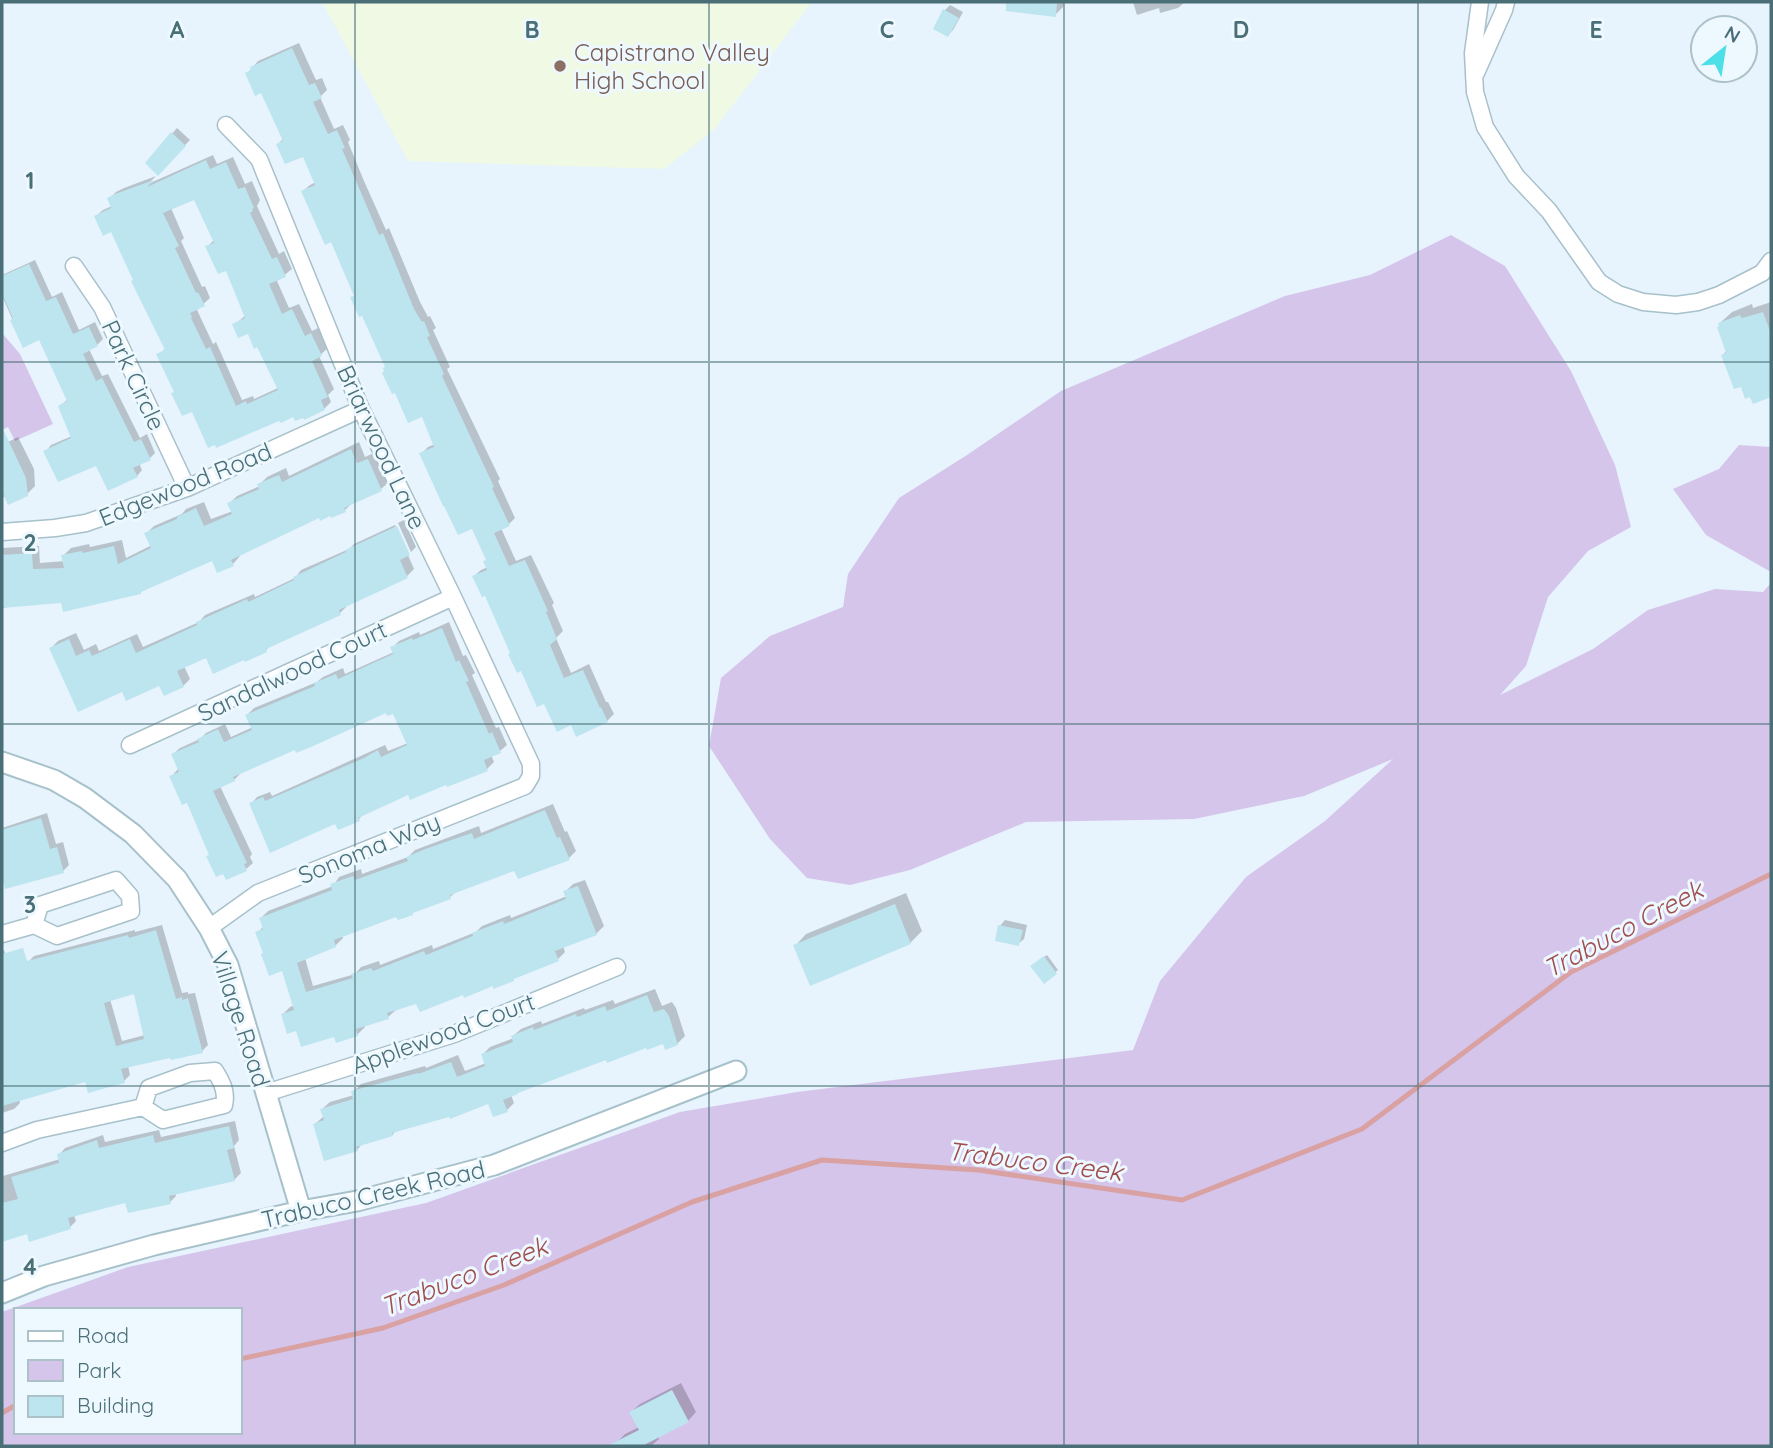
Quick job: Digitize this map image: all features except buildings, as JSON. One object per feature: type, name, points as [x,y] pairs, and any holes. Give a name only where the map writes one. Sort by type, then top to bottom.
[{"type":"street","points":[[1480,2],[1473,53],[1475,92],[1485,127],[1516,176],[1549,211],[1599,282],[1618,294],[1643,302],[1676,305],[1719,295],[1762,273],[1771,261]]},
{"type":"street","points":[[1474,78],[1506,2]]},
{"type":"street","name":"Briarwood Lane","points":[[226,125],[259,159],[361,408],[531,764],[531,776]]},
{"type":"street","name":"Park Circle","points":[[74,266],[102,307],[187,488]]},
{"type":"street","name":"Edgewood Road","points":[[2,532],[86,523],[187,488],[361,408]]},
{"type":"street","name":"Sandalwood Court","points":[[130,745],[453,597]]},
{"type":"street","name":"Village Road","points":[[2,762],[54,780],[85,798],[133,834],[177,879],[209,928],[228,965],[301,1211]]},
{"type":"street","name":"Sonoma Way","points":[[209,928],[258,893],[525,786],[531,776]]},
{"type":"street","points":[[2,934],[34,925],[57,936],[131,911],[130,896],[116,880],[94,886],[40,905],[34,925]]},
{"type":"street","name":"Applewood Court","points":[[266,1093],[454,1034],[617,967]]},
{"type":"street","points":[[2,1143],[37,1130],[143,1107],[163,1120],[224,1105],[226,1096],[215,1071],[190,1073],[149,1088],[143,1107]]},
{"type":"street","name":"Trabuco Creek Road","points":[[2,1293],[44,1276],[154,1245],[356,1201],[494,1165],[736,1071]]},
{"type":"shaded area","name":"Capistrano Valley High School","points":[[322,2],[812,2],[714,130],[664,169],[408,161]]},
{"type":"green space","points":[[1451,235],[1505,266],[1571,371],[1615,465],[1631,527],[1588,551],[1548,597],[1526,666],[1500,695],[1593,649],[1648,610],[1715,589],[1763,592],[1771,583],[1771,1446],[2,1446],[2,1312],[128,1267],[426,1203],[680,1112],[797,1092],[1133,1050],[1160,981],[1246,877],[1325,821],[1393,759],[1304,796],[1194,819],[1026,822],[910,870],[850,885],[807,878],[770,839],[709,746],[721,678],[770,636],[843,607],[848,574],[899,498],[1061,391],[1285,296],[1370,275]]},
{"type":"green space","points":[[2,333],[20,354],[53,424],[15,441],[8,427],[2,430]]},
{"type":"green space","points":[[1739,445],[1771,447],[1771,572],[1706,535],[1673,489],[1719,469]]},
{"type":"waterway","name":"Trabuco Creek","points":[[242,1359],[383,1328],[504,1285],[692,1202],[822,1160],[978,1170],[1182,1200],[1362,1129],[1571,972],[1771,874]]},
{"type":"waterway","name":"Trabuco Creek","points":[[2,1413],[14,1406]]},
{"type":"place","name":"Capistrano Valley High School","points":[[560,66]]}]
